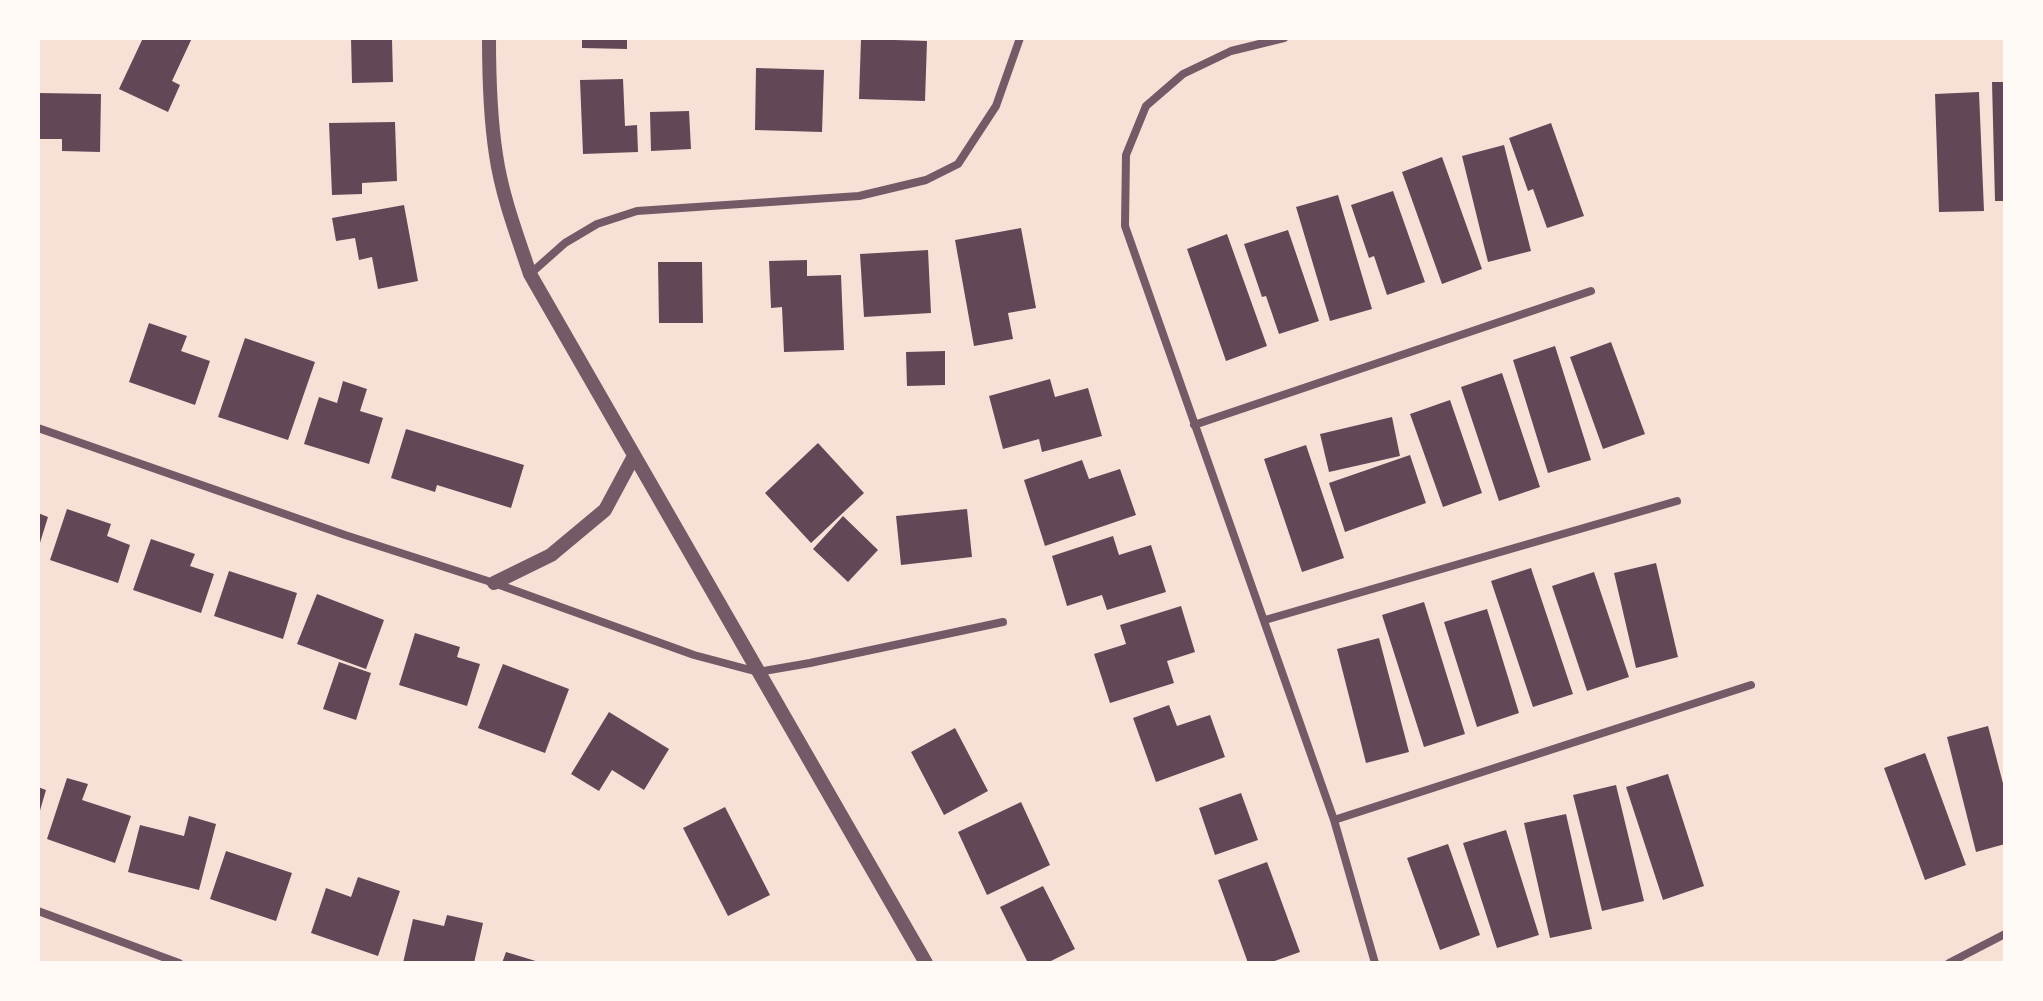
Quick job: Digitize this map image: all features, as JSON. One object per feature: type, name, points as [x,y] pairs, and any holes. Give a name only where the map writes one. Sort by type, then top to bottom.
[{"type":"street","points":[[489,38],[489,95],[497,164],[530,274],[926,963]]},
{"type":"street","points":[[530,274],[565,243],[597,224],[637,211],[859,196],[926,180],[958,164],[996,106],[1020,38]]},
{"type":"street","points":[[1284,38],[1231,51],[1183,74],[1146,106],[1126,155],[1125,226],[1334,820],[1375,963]]},
{"type":"street","points":[[1194,425],[1591,291]]},
{"type":"street","points":[[38,428],[345,535],[494,583],[694,655],[758,672],[1003,622]]},
{"type":"street","points":[[494,583],[551,555],[605,510],[634,456]]},
{"type":"street","points":[[1265,620],[1677,501]]},
{"type":"street","points":[[1334,820],[1751,685]]},
{"type":"street","points":[[38,911],[179,963]]},
{"type":"street","points":[[1949,963],[2005,934]]},
{"type":"building","points":[[143,38],[192,38],[172,81],[180,85],[168,112],[119,89]]},
{"type":"building","points":[[351,38],[392,38],[393,82],[352,83]]},
{"type":"building","points":[[582,38],[627,38],[627,49],[582,48]]},
{"type":"building","points":[[861,39],[927,41],[925,101],[859,99]]},
{"type":"building","points":[[756,68],[824,70],[822,132],[755,130]]},
{"type":"building","points":[[623,79],[625,126],[637,125],[638,152],[583,154],[580,80]]},
{"type":"building","points":[[1992,82],[2005,82],[2005,201],[1995,201]]},
{"type":"building","points":[[1979,92],[1984,211],[1939,212],[1935,94]]},
{"type":"building","points":[[38,93],[101,94],[100,152],[62,151],[62,139],[38,139]]},
{"type":"building","points":[[689,111],[691,149],[651,151],[650,112]]},
{"type":"building","points":[[395,122],[397,181],[362,183],[362,194],[332,195],[329,123]]},
{"type":"building","points":[[1551,123],[1584,216],[1547,228],[1533,189],[1528,191],[1509,138]]},
{"type":"building","points":[[1504,145],[1531,251],[1488,262],[1462,156]]},
{"type":"building","points":[[1442,157],[1482,269],[1442,284],[1402,172]]},
{"type":"building","points":[[1393,191],[1425,282],[1387,295],[1374,256],[1369,258],[1351,205]]},
{"type":"building","points":[[1338,195],[1372,309],[1330,321],[1296,207]]},
{"type":"building","points":[[404,205],[418,281],[378,289],[372,257],[359,260],[355,238],[336,241],[332,218]]},
{"type":"building","points":[[1021,228],[1036,308],[1008,313],[1013,339],[974,346],[955,240]]},
{"type":"building","points":[[1288,230],[1319,321],[1279,334],[1266,296],[1262,297],[1244,244]]},
{"type":"building","points":[[1227,234],[1267,346],[1226,361],[1187,249]]},
{"type":"building","points":[[928,250],[931,313],[864,317],[860,254]]},
{"type":"building","points":[[807,260],[807,276],[841,275],[844,350],[784,352],[782,307],[771,308],[769,261]]},
{"type":"building","points":[[658,262],[702,262],[703,323],[659,323]]},
{"type":"building","points":[[149,323],[187,336],[181,351],[210,361],[195,405],[129,382]]},
{"type":"building","points":[[245,338],[315,362],[288,440],[218,417]]},
{"type":"building","points":[[1611,342],[1645,434],[1603,449],[1570,357]]},
{"type":"building","points":[[1555,346],[1591,460],[1548,473],[1513,360]]},
{"type":"building","points":[[945,351],[945,385],[907,386],[906,352]]},
{"type":"building","points":[[1502,373],[1540,487],[1499,501],[1461,387]]},
{"type":"building","points":[[1050,379],[1055,397],[1088,388],[1102,436],[1042,452],[1039,439],[1003,449],[989,396]]},
{"type":"building","points":[[343,381],[367,389],[360,411],[383,418],[369,464],[304,444],[319,397],[337,403]]},
{"type":"building","points":[[1450,400],[1482,493],[1443,507],[1410,414]]},
{"type":"building","points":[[1392,417],[1400,456],[1329,472],[1320,434]]},
{"type":"building","points":[[406,429],[524,465],[511,508],[437,485],[435,492],[391,478]]},
{"type":"building","points":[[818,443],[864,493],[811,543],[765,493]]},
{"type":"building","points":[[1306,445],[1344,558],[1302,572],[1264,459]]},
{"type":"building","points":[[1410,455],[1426,503],[1345,532],[1329,483]]},
{"type":"building","points":[[1082,460],[1089,479],[1120,469],[1136,515],[1045,546],[1024,480]]},
{"type":"building","points":[[67,509],[111,524],[107,536],[130,545],[118,583],[50,560]]},
{"type":"building","points":[[967,509],[972,557],[901,565],[896,516]]},
{"type":"building","points":[[38,513],[48,517],[39,546],[38,546]]},
{"type":"building","points":[[843,516],[878,550],[848,582],[813,549]]},
{"type":"building","points":[[1113,536],[1119,555],[1151,545],[1166,592],[1107,610],[1102,595],[1067,606],[1052,556]]},
{"type":"building","points":[[151,539],[195,554],[190,566],[214,574],[201,613],[133,590]]},
{"type":"building","points":[[1656,563],[1678,657],[1636,668],[1614,573]]},
{"type":"building","points":[[1531,568],[1573,694],[1533,707],[1491,581]]},
{"type":"building","points":[[229,571],[297,593],[283,639],[214,616]]},
{"type":"building","points":[[1594,572],[1629,677],[1587,691],[1552,586]]},
{"type":"building","points":[[317,594],[384,620],[366,669],[297,644]]},
{"type":"building","points":[[1424,602],[1465,734],[1424,747],[1382,615]]},
{"type":"building","points":[[1181,606],[1195,652],[1167,661],[1174,683],[1110,703],[1094,654],[1126,644],[1120,625]]},
{"type":"building","points":[[1487,609],[1519,713],[1477,727],[1444,622]]},
{"type":"building","points":[[415,633],[460,647],[457,657],[480,664],[467,706],[399,685]]},
{"type":"building","points":[[1379,638],[1409,752],[1366,763],[1337,649]]},
{"type":"building","points":[[339,662],[371,673],[356,720],[323,709]]},
{"type":"building","points":[[503,664],[569,689],[545,753],[478,728]]},
{"type":"building","points":[[1169,705],[1177,726],[1210,715],[1225,757],[1156,782],[1133,718]]},
{"type":"building","points":[[609,712],[669,749],[644,790],[612,770],[599,791],[571,774]]},
{"type":"building","points":[[1988,726],[2005,791],[2005,844],[1976,852],[1947,737]]},
{"type":"building","points":[[955,728],[988,791],[944,815],[911,752]]},
{"type":"building","points":[[1925,753],[1966,865],[1925,880],[1884,768]]},
{"type":"building","points":[[1668,774],[1704,886],[1663,900],[1626,787]]},
{"type":"building","points":[[67,778],[88,784],[82,800],[131,816],[115,863],[47,839]]},
{"type":"building","points":[[1616,785],[1644,901],[1602,911],[1573,795]]},
{"type":"building","points":[[38,787],[46,790],[39,814],[38,814]]},
{"type":"building","points":[[1241,793],[1258,840],[1215,855],[1199,808]]},
{"type":"building","points":[[1021,802],[1050,865],[987,895],[958,832]]},
{"type":"building","points":[[725,807],[770,895],[728,916],[683,828]]},
{"type":"building","points":[[1566,814],[1592,929],[1550,938],[1524,823]]},
{"type":"building","points":[[189,816],[216,824],[199,890],[128,872],[140,825],[184,836]]},
{"type":"building","points":[[1506,830],[1539,935],[1497,948],[1463,843]]},
{"type":"building","points":[[1448,844],[1480,935],[1440,950],[1407,858]]},
{"type":"building","points":[[226,851],[292,873],[276,921],[210,899]]},
{"type":"building","points":[[1267,862],[1300,952],[1269,963],[1248,963],[1218,880]]},
{"type":"building","points":[[358,877],[400,891],[378,956],[311,933],[326,888],[351,897]]},
{"type":"building","points":[[1043,886],[1075,949],[1047,963],[1028,963],[1000,907]]},
{"type":"building","points":[[447,915],[483,923],[474,963],[403,963],[413,919],[444,926]]},
{"type":"building","points":[[506,952],[539,962],[502,963]]}]
